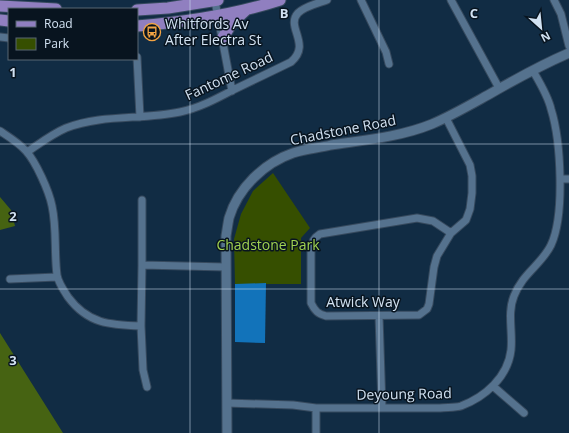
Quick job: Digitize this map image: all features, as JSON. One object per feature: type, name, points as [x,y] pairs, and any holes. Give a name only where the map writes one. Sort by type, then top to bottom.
[{"type":"main road","points":[[138,10],[168,8],[216,0]]},
{"type":"main road","points":[[138,26],[217,16],[246,10],[280,0]]},
{"type":"main road","points":[[0,6],[37,8]]},
{"type":"main road","points":[[222,39],[232,23],[246,10]]},
{"type":"street","points":[[216,0],[217,16],[232,91]]},
{"type":"street","name":"Fantome Road","points":[[27,152],[48,137],[77,124],[92,121],[162,115],[197,108],[291,62],[297,57],[300,46],[294,22],[295,18],[302,10],[327,0]]},
{"type":"street","points":[[361,0],[386,52],[389,64]]},
{"type":"street","points":[[451,0],[499,88]]},
{"type":"street","points":[[554,0],[561,14],[569,46]]},
{"type":"street","name":"Chadstone Road","points":[[227,433],[226,236],[229,218],[235,202],[260,171],[270,163],[294,152],[396,135],[419,129],[446,118],[499,88],[569,53]]},
{"type":"street","points":[[137,60],[140,117]]},
{"type":"street","name":"Deyoung Road","points":[[227,403],[293,405],[316,408],[440,408],[460,406],[475,399],[494,387],[506,369],[511,352],[511,312],[513,298],[519,284],[551,246],[556,232],[560,179],[552,110],[533,71]]},
{"type":"street","name":"Atwick Way","points":[[446,118],[468,161],[472,176],[470,210],[466,220],[451,233],[437,256],[427,309],[419,315],[326,316],[319,314],[311,303],[311,243],[320,234],[417,218],[434,221],[451,233]]},
{"type":"street","points":[[0,131],[27,152],[42,177],[47,189],[52,205],[55,230],[57,277],[66,293],[74,304],[86,314],[100,321],[114,325],[141,326]]},
{"type":"street","points":[[560,179],[569,180]]},
{"type":"street","points":[[142,200],[141,326],[143,370],[147,387]]},
{"type":"street","points":[[142,265],[226,267]]},
{"type":"street","points":[[10,279],[57,277]]},
{"type":"street","points":[[379,316],[382,407]]},
{"type":"street","points":[[494,387],[524,413]]},
{"type":"street","points":[[316,408],[316,433]]},
{"type":"green space","name":"Chadstone Park","points":[[273,173],[310,228],[301,238],[301,284],[235,284],[234,239],[241,214],[253,191]]},
{"type":"green space","points":[[0,197],[11,210],[15,226],[0,230]]},
{"type":"green space","points":[[0,333],[63,433],[0,433]]},
{"type":"water","points":[[266,283],[265,343],[235,342],[235,284]]},
{"type":"place","name":"Whitfords Av After Electra St","points":[[152,32]]}]
